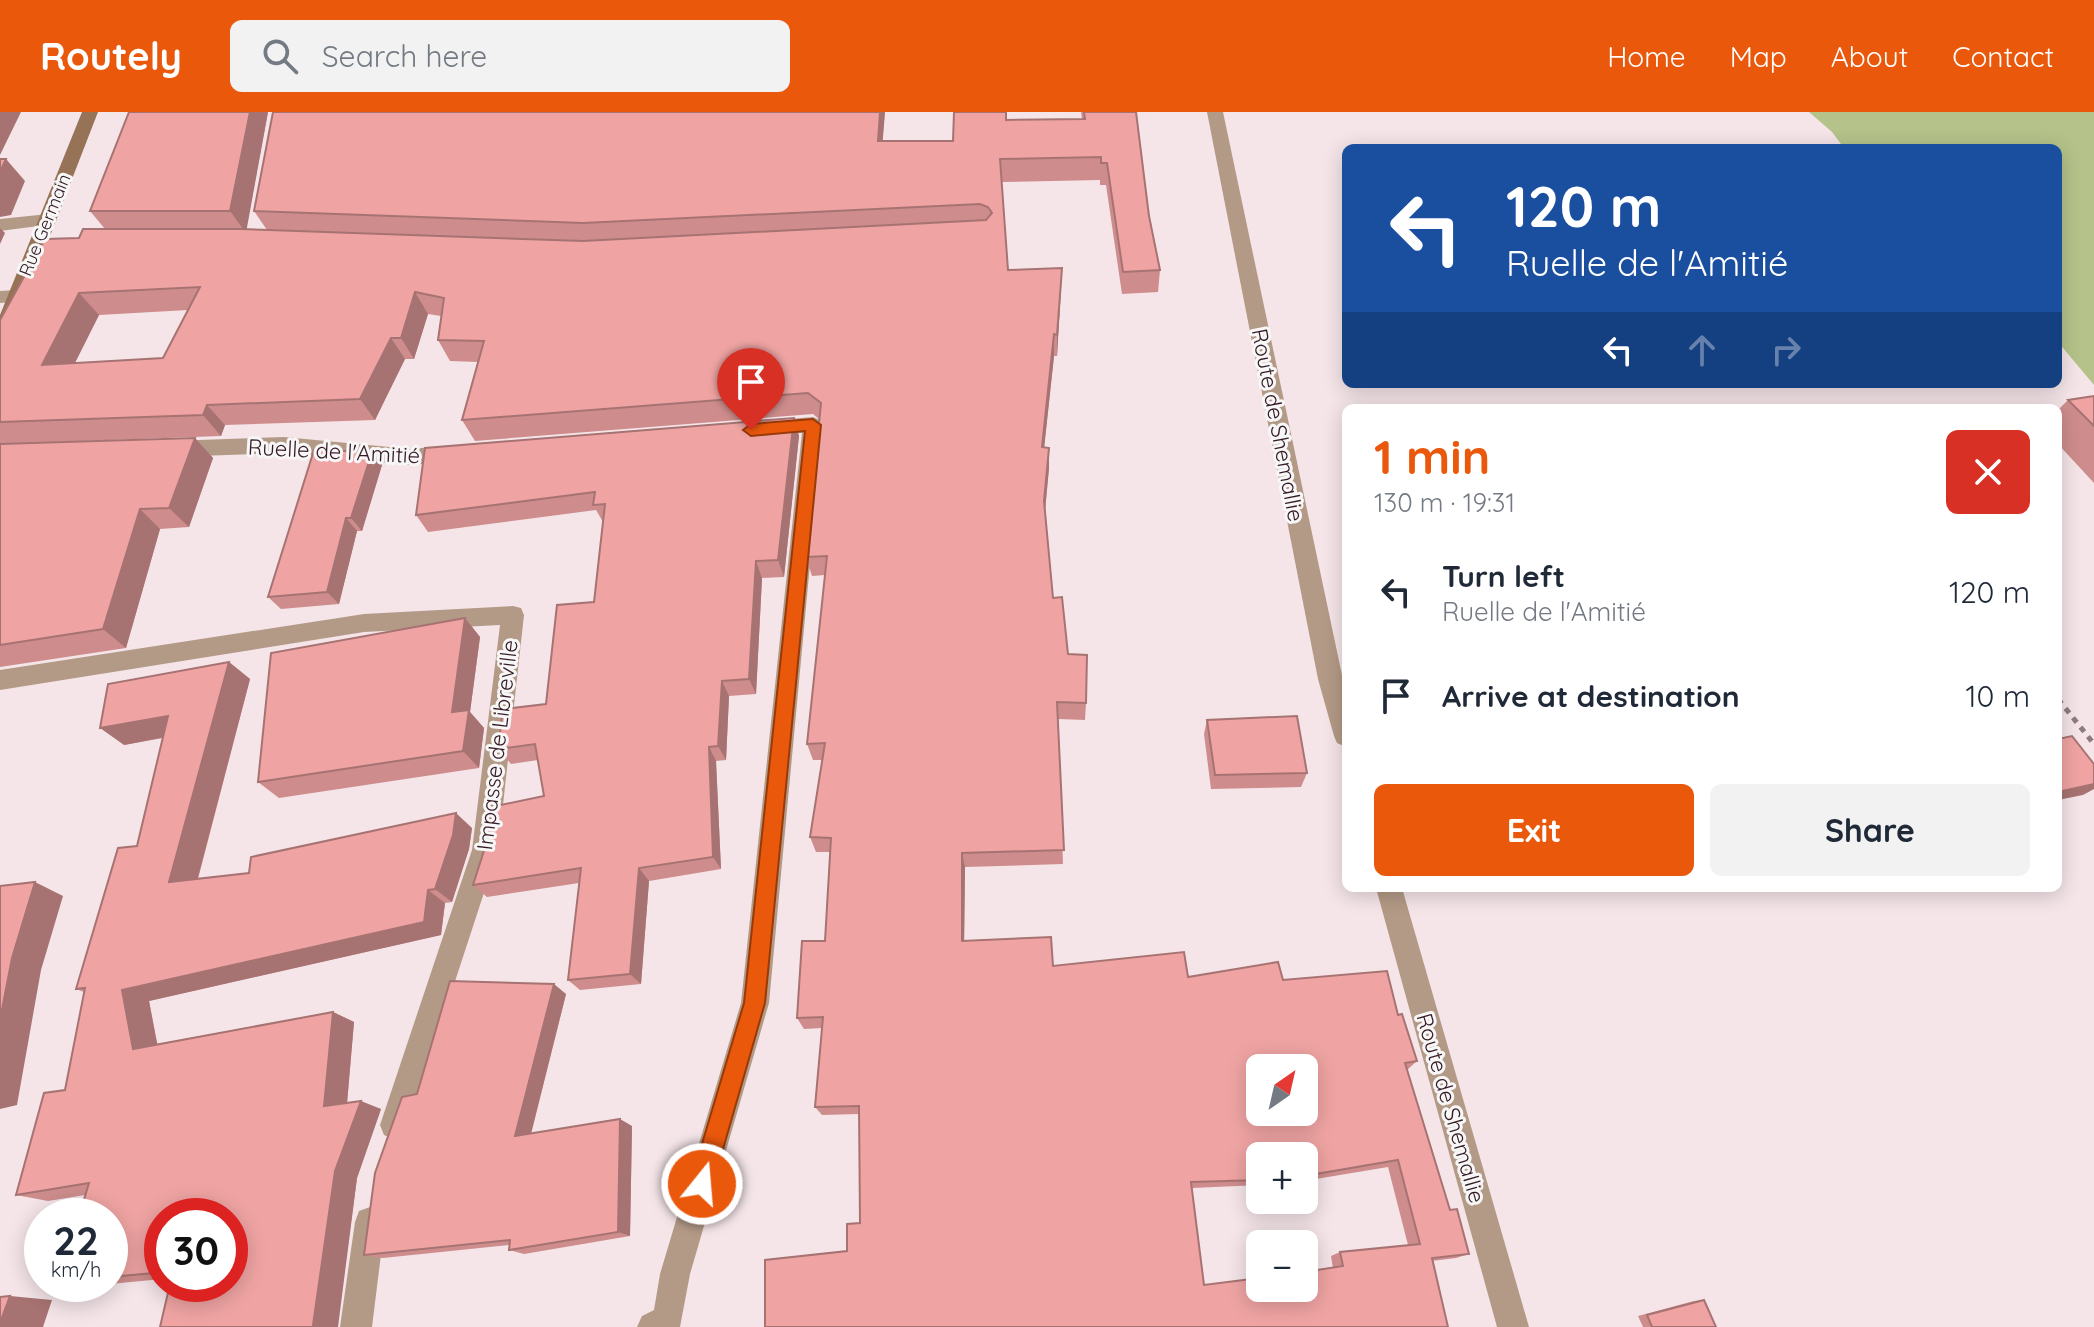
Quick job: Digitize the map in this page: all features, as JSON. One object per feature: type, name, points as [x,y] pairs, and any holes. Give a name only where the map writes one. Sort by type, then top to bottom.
[{"type":"street","name":"Rue Germain","points":[[0,339],[8,296],[45,242],[48,220],[90,112]]},
{"type":"street","name":"Route de Shemallie","points":[[1215,112],[1342,706]]},
{"type":"street","points":[[0,225],[48,220]]},
{"type":"street","points":[[660,1323],[755,1003],[813,425],[735,431]]},
{"type":"street","name":"Ruelle de l'Amitié","points":[[142,449],[284,445],[410,457],[488,451]]},
{"type":"street","name":"Impasse de Libreville","points":[[0,680],[364,623],[513,615],[485,850],[386,1148]]},
{"type":"street","name":"Route de Shemallie","points":[[1390,892],[1513,1327]]},
{"type":"street","points":[[356,1327],[373,1192]]},
{"type":"path","points":[[2062,704],[2094,744]]},
{"type":"green space","points":[[1809,112],[2094,112],[2094,385],[2062,347],[2062,144],[1841,144]]},
{"type":"building","points":[[129,112],[250,112],[230,211],[90,211]]},
{"type":"building","points":[[273,112],[880,112],[878,141],[953,141],[954,112],[1006,112],[1006,120],[1085,119],[1084,112],[1136,112],[1149,216],[1160,270],[1123,272],[1107,163],[1101,163],[1101,157],[1000,159],[1008,270],[1062,268],[1057,335],[1054,334],[1042,447],[1049,448],[1044,501],[1053,598],[1062,597],[1068,654],[1087,655],[1086,703],[1057,702],[1064,850],[962,853],[962,941],[1051,937],[1053,966],[1184,952],[1188,977],[1278,962],[1283,980],[1387,971],[1398,1015],[1402,1014],[1417,1061],[1405,1063],[1450,1210],[1457,1209],[1469,1254],[1432,1258],[1448,1327],[765,1327],[765,1260],[847,1251],[847,1224],[860,1223],[859,1106],[815,1107],[823,1017],[797,1018],[802,941],[825,941],[831,838],[810,837],[825,743],[807,744],[827,556],[806,557],[821,403],[808,393],[462,420],[484,341],[438,340],[444,298],[415,292],[401,338],[391,338],[360,399],[207,405],[203,415],[0,422],[0,320],[45,239],[79,238],[83,229],[240,229],[583,241],[986,220],[992,213],[980,204],[583,223],[254,211]],"holes":[[[200,287],[163,358],[42,365],[79,293]]]},
{"type":"building","points":[[2094,396],[2094,426],[2068,400]]},
{"type":"building","points":[[794,418],[778,560],[756,561],[749,679],[722,681],[718,746],[709,747],[713,857],[639,868],[630,974],[568,980],[581,868],[473,885],[488,838],[491,807],[544,796],[535,744],[498,749],[503,709],[546,704],[557,605],[594,602],[605,504],[593,505],[595,492],[416,515],[425,448]]},
{"type":"building","points":[[195,438],[169,508],[140,509],[103,629],[0,645],[0,444]]},
{"type":"building","points":[[314,450],[372,452],[351,518],[346,518],[327,592],[268,597]]},
{"type":"building","points":[[465,618],[452,712],[469,710],[463,751],[258,782],[271,653]]},
{"type":"building","points":[[229,662],[169,882],[249,873],[251,857],[456,813],[453,835],[435,889],[428,890],[424,922],[122,990],[133,1049],[333,1012],[324,1106],[361,1101],[335,1171],[313,1325],[316,1327],[160,1327],[166,1302],[248,1302],[248,1198],[144,1198],[144,1274],[128,1275],[128,1198],[84,1198],[89,1183],[16,1195],[44,1093],[65,1090],[85,988],[76,989],[118,848],[137,846],[168,716],[100,728],[108,684]]},
{"type":"building","points":[[1297,716],[1307,773],[1215,775],[1207,720]]},
{"type":"building","points":[[2072,736],[2094,764],[2094,784],[2062,791],[2062,738]]},
{"type":"building","points":[[35,882],[12,958],[0,1020],[0,886]]},
{"type":"building","points":[[450,981],[554,984],[515,1136],[620,1119],[618,1232],[509,1250],[510,1240],[364,1255],[375,1173],[402,1097],[417,1094]]},
{"type":"building","points":[[10,1296],[0,1323],[0,1297]]},
{"type":"building","points":[[1704,1300],[1716,1327],[1652,1327],[1647,1315]]},
{"type":"route","points":[[702,1184],[755,1003],[813,425],[751,430]]}]
